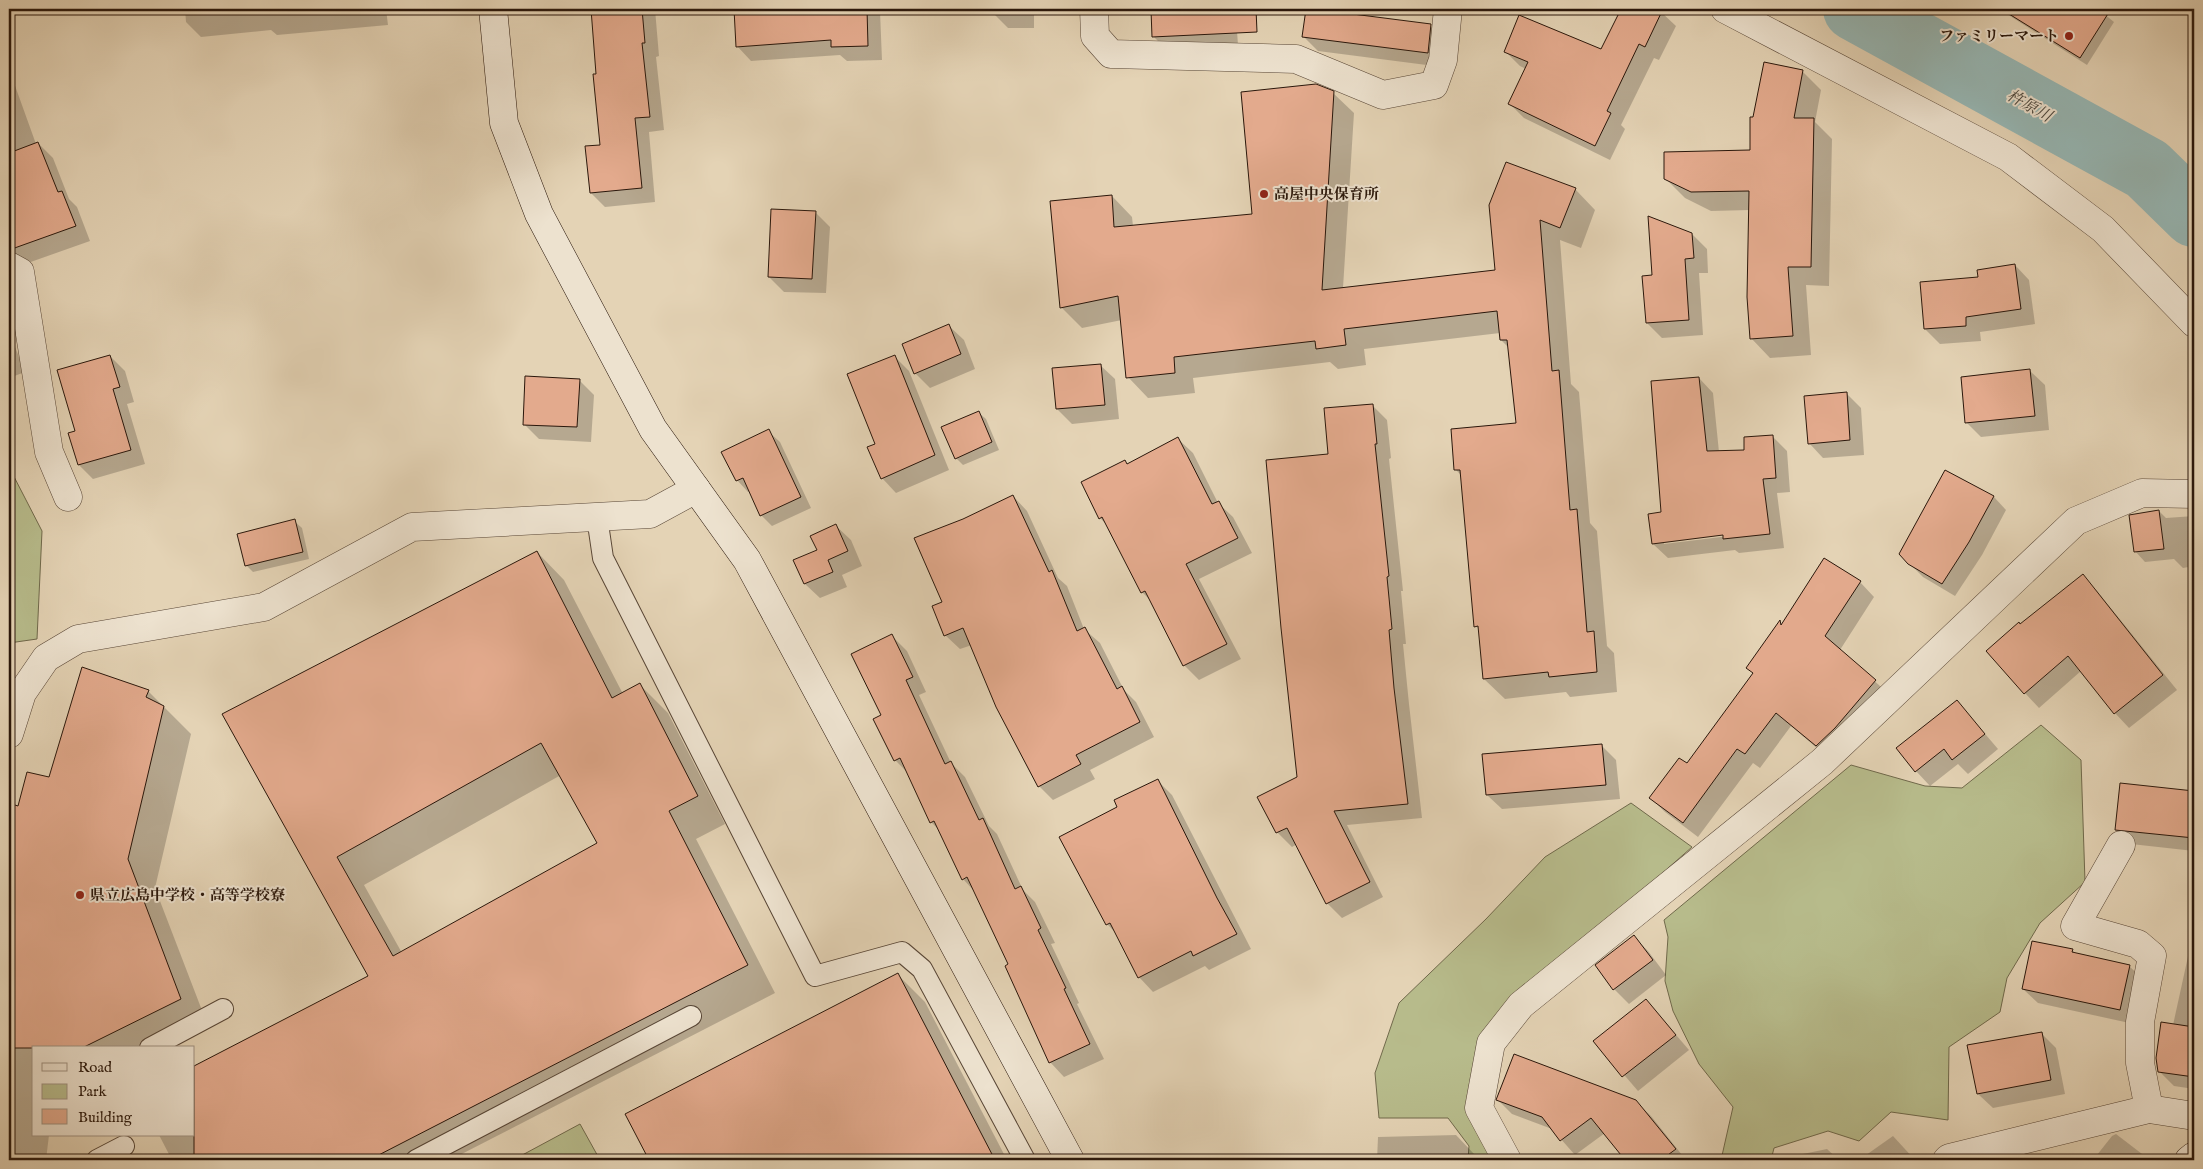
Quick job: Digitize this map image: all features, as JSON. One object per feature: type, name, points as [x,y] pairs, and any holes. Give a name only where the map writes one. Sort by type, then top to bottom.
[{"type":"street","points":[[493,9],[504,123],[539,214],[652,429],[747,560],[1070,1160]]},
{"type":"street","points":[[1094,9],[1095,36],[1111,54],[1296,59],[1383,95],[1434,84],[1443,60],[1448,9]]},
{"type":"street","points":[[1726,9],[2008,157],[2103,229],[2194,323]]},
{"type":"street","points":[[9,266],[20,272],[49,452],[68,497]]},
{"type":"street","points":[[9,734],[22,693],[46,658],[78,639],[264,607],[412,527],[650,514],[696,489]]},
{"type":"street","points":[[1507,1160],[1479,1108],[1491,1042],[1521,1005],[1822,762],[2076,521],[2142,493],[2194,494]]},
{"type":"street","points":[[2121,845],[2075,926],[2138,944],[2152,956],[2140,1022],[2140,1063],[2150,1110]]},
{"type":"street","points":[[1947,1160],[1948,1158],[2150,1110],[2194,1116]]},
{"type":"street","points":[[2189,1160],[2194,1156]]},
{"type":"lane","points":[[597,517],[603,558],[815,976],[902,952],[922,969],[1025,1160]]},
{"type":"lane","points":[[154,1046],[223,1009]]},
{"type":"lane","points":[[416,1160],[691,1016]]},
{"type":"lane","points":[[97,1160],[125,1147]]},
{"type":"green space","points":[[9,467],[42,531],[37,639],[9,643]]},
{"type":"green space","points":[[2041,725],[2081,760],[2085,882],[2040,923],[2007,978],[2000,1012],[1949,1047],[1948,1120],[1891,1112],[1859,1141],[1828,1131],[1774,1148],[1771,1160],[1721,1160],[1733,1107],[1699,1064],[1673,1011],[1665,981],[1668,937],[1664,920],[1851,765],[1925,786],[1962,788]]},
{"type":"green space","points":[[1631,803],[1692,847],[1485,1030],[1467,1102],[1505,1160],[1468,1160],[1469,1146],[1448,1118],[1379,1118],[1375,1073],[1399,1003],[1486,919],[1545,857]]},
{"type":"green space","points":[[580,1124],[600,1160],[513,1160]]},
{"type":"building","points":[[591,9],[642,9],[645,43],[642,43],[650,117],[635,118],[642,188],[590,193],[585,146],[600,145],[593,74],[596,74]]},
{"type":"building","points":[[734,9],[867,9],[868,46],[831,47],[831,40],[736,47]]},
{"type":"building","points":[[1256,9],[1257,32],[1152,37],[1151,10]]},
{"type":"building","points":[[1306,9],[1338,9],[1337,12],[1431,24],[1428,53],[1302,37]]},
{"type":"building","points":[[1621,9],[1663,9],[1645,47],[1639,44],[1607,111],[1611,113],[1595,146],[1508,104],[1528,62],[1504,52],[1519,15],[1601,49]]},
{"type":"building","name":"ファミリーマート","points":[[2001,9],[2111,9],[2080,58]]},
{"type":"building","points":[[1764,62],[1803,70],[1794,118],[1814,118],[1811,267],[1788,267],[1793,336],[1750,339],[1747,297],[1749,191],[1691,192],[1664,179],[1664,152],[1750,150],[1750,117],[1753,117]]},
{"type":"building","points":[[1316,84],[1334,91],[1322,290],[1495,270],[1489,205],[1506,162],[1576,188],[1560,228],[1540,220],[1552,371],[1559,370],[1570,510],[1577,509],[1587,632],[1594,631],[1597,672],[1549,677],[1548,672],[1483,679],[1478,626],[1474,627],[1460,470],[1454,470],[1451,429],[1516,423],[1507,340],[1500,340],[1497,311],[1344,329],[1346,345],[1316,349],[1315,341],[1174,357],[1175,373],[1126,378],[1118,296],[1060,308],[1050,201],[1112,195],[1114,227],[1252,214],[1241,92]]},
{"type":"building","points":[[38,142],[58,192],[62,191],[76,226],[9,250],[9,153]]},
{"type":"building","points":[[771,209],[816,211],[812,279],[768,277]]},
{"type":"building","points":[[1648,216],[1692,233],[1694,258],[1685,259],[1689,320],[1646,323],[1642,276],[1652,275]]},
{"type":"building","points":[[2015,264],[2021,309],[1966,317],[1966,326],[1924,329],[1920,282],[1978,277],[1977,270]]},
{"type":"building","points":[[949,324],[961,354],[914,374],[902,344]]},
{"type":"building","points":[[110,355],[120,387],[113,389],[131,450],[78,465],[68,433],[75,431],[57,370]]},
{"type":"building","points":[[895,355],[935,455],[881,479],[867,447],[875,444],[847,374]]},
{"type":"building","points":[[1101,364],[1105,405],[1056,409],[1052,368]]},
{"type":"building","points":[[2030,369],[2035,416],[1965,423],[1961,377]]},
{"type":"building","points":[[525,376],[580,379],[577,427],[523,425]]},
{"type":"building","points":[[1699,377],[1707,451],[1744,450],[1744,437],[1773,435],[1776,478],[1763,479],[1770,534],[1723,539],[1723,535],[1652,544],[1648,514],[1661,512],[1651,381]]},
{"type":"building","points":[[1847,392],[1850,440],[1808,444],[1804,396]]},
{"type":"building","points":[[1373,404],[1377,444],[1375,444],[1389,576],[1387,577],[1392,629],[1389,630],[1394,688],[1408,804],[1334,811],[1370,882],[1326,904],[1287,828],[1276,833],[1257,797],[1297,777],[1266,460],[1328,454],[1324,408]]},
{"type":"building","points":[[979,411],[992,442],[955,459],[941,427]]},
{"type":"building","points":[[769,429],[801,497],[760,516],[743,478],[736,481],[721,452]]},
{"type":"building","points":[[1178,437],[1212,504],[1219,501],[1238,538],[1186,564],[1227,644],[1183,666],[1145,591],[1141,593],[1102,517],[1099,519],[1081,482],[1125,460],[1127,464]]},
{"type":"building","points":[[1945,470],[1994,496],[1969,542],[1942,584],[1908,564],[1899,554]]},
{"type":"building","points":[[1013,495],[1049,572],[1052,570],[1077,631],[1085,627],[1117,689],[1122,686],[1140,722],[1076,755],[1081,764],[1038,787],[996,707],[963,628],[944,636],[932,606],[942,602],[914,538],[963,519]]},
{"type":"building","points":[[2159,510],[2164,549],[2134,552],[2129,515]]},
{"type":"building","points":[[295,519],[303,552],[245,566],[237,534]]},
{"type":"building","points":[[836,524],[848,551],[828,560],[833,572],[804,584],[793,560],[817,550],[810,536]]},
{"type":"building","points":[[537,551],[612,698],[640,683],[698,796],[669,811],[748,965],[369,1160],[194,1160],[195,1065],[368,976],[222,714]],"holes":[[[541,743],[597,843],[393,956],[337,857]]]},
{"type":"building","points":[[1824,558],[1861,581],[1825,636],[1876,680],[1835,728],[1816,746],[1776,713],[1745,754],[1737,749],[1683,823],[1649,798],[1679,758],[1687,763],[1753,673],[1746,668],[1780,620],[1781,625]]},
{"type":"building","points":[[2083,574],[2163,675],[2114,714],[2068,656],[2024,694],[1986,651],[2019,622],[2020,624]]},
{"type":"building","points":[[892,634],[913,677],[906,680],[945,764],[951,761],[979,820],[983,818],[1015,889],[1021,886],[1041,928],[1038,930],[1090,1044],[1049,1063],[1005,966],[1008,964],[967,877],[962,880],[934,821],[930,823],[900,758],[894,761],[873,719],[881,715],[851,654]]},
{"type":"building","name":"県立広島中学校・高等学校寮","points":[[82,667],[149,690],[146,697],[164,706],[128,859],[181,999],[86,1046],[9,1048],[9,803],[18,806],[27,772],[49,777]]},
{"type":"building","points":[[1957,700],[1985,734],[1952,760],[1944,749],[1915,772],[1896,748]]},
{"type":"building","points":[[1602,744],[1606,785],[1486,795],[1482,754]]},
{"type":"building","points":[[1158,779],[1237,934],[1193,956],[1191,951],[1138,978],[1110,923],[1106,925],[1059,837],[1117,807],[1114,800]]},
{"type":"building","points":[[2120,783],[2194,791],[2194,838],[2115,830]]},
{"type":"building","points":[[1634,935],[1653,960],[1613,990],[1595,965]]},
{"type":"building","points":[[2032,941],[2073,949],[2072,952],[2130,965],[2120,1010],[2022,989]]},
{"type":"building","points":[[898,973],[995,1160],[649,1160],[625,1114]]},
{"type":"building","points":[[1646,999],[1676,1035],[1622,1077],[1593,1041]]},
{"type":"building","points":[[2161,1022],[2194,1027],[2194,1077],[2158,1072],[2156,1058]]},
{"type":"building","points":[[2042,1032],[2051,1080],[1977,1094],[1967,1045]]},
{"type":"building","points":[[1514,1054],[1636,1100],[1676,1149],[1661,1160],[1625,1160],[1591,1118],[1560,1141],[1542,1117],[1496,1100]]},
{"type":"waterway","name":"杵原川","points":[[1855,9],[2147,169],[2194,215]]},
{"type":"place","name":"ファミリーマート","points":[[2069,36]]},
{"type":"place","name":"高屋中央保育所","points":[[1264,194]]},
{"type":"place","name":"県立広島中学校・高等学校寮","points":[[80,895]]}]
